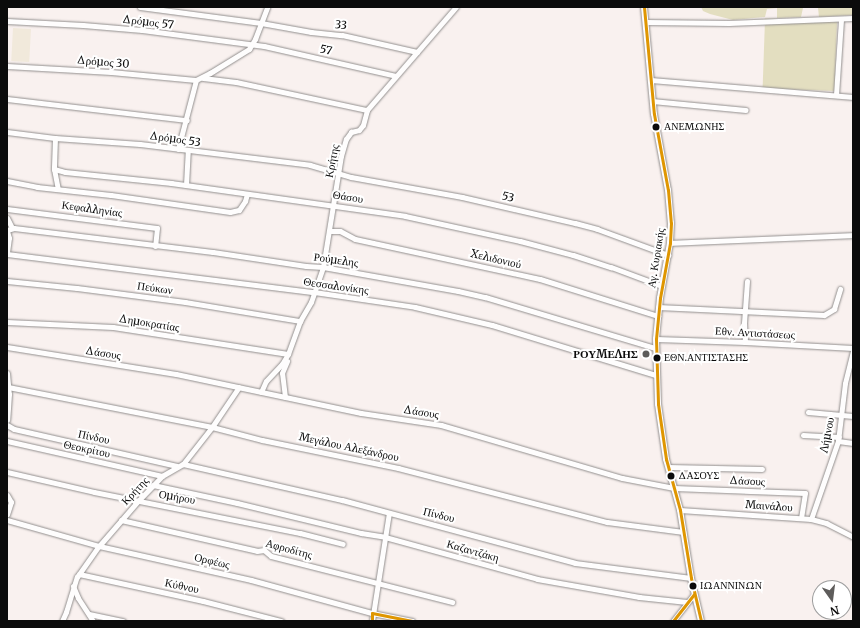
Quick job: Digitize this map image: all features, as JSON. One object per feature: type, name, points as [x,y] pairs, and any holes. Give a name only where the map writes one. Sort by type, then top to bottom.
[{"type":"street","name":"33","points":[[140,7],[261,23],[311,32],[342,35],[417,52]]},
{"type":"street","points":[[178,150],[198,79],[216,70],[252,45],[266,7]]},
{"type":"street","name":"Κρήτης","points":[[261,392],[266,381],[282,364],[288,354],[323,267],[346,139],[351,132],[359,130],[363,125],[367,110],[456,7]]},
{"type":"street","name":"Αγ. Κυριακής","points":[[644,7],[656,134],[669,198],[671,223],[670,243],[658,307],[655,348],[656,375],[663,447],[680,510],[694,594],[701,621]]},
{"type":"street","points":[[646,22],[729,23],[853,18]]},
{"type":"street","points":[[836,95],[841,19]]},
{"type":"street","name":"Δρόμος 57","points":[[7,21],[83,25],[252,45]]},
{"type":"street","name":"57","points":[[252,45],[396,76]]},
{"type":"street","name":"Δρόμος 30","points":[[7,66],[198,79],[207,77],[367,110]]},
{"type":"street","points":[[651,80],[853,97]]},
{"type":"street","points":[[7,99],[186,120]]},
{"type":"street","points":[[652,101],[746,110]]},
{"type":"street","name":"Δρόμος 53","points":[[7,132],[55,138],[140,144],[178,150],[310,165],[339,174]]},
{"type":"street","points":[[55,138],[54,169],[58,189]]},
{"type":"street","points":[[186,185],[188,151]]},
{"type":"street","name":"Θάσου","points":[[54,169],[186,185],[405,216],[520,241],[611,267],[662,286]]},
{"type":"street","name":"53","points":[[339,174],[462,197],[574,223],[597,229],[668,255]]},
{"type":"street","points":[[7,181],[235,212],[242,206],[247,194]]},
{"type":"street","name":"Κεφαλληνίας","points":[[7,209],[156,228],[155,246]]},
{"type":"street","points":[[7,218],[9,230],[7,254]]},
{"type":"street","name":"Ρούμελης","points":[[9,230],[323,267],[485,297],[655,348]]},
{"type":"street","name":"Χελιδονιού","points":[[330,231],[340,231],[354,239],[540,280],[658,316]]},
{"type":"street","points":[[670,243],[853,235]]},
{"type":"street","name":"Θεσσαλονίκης","points":[[7,254],[250,286],[314,292],[415,307],[492,325],[656,375]]},
{"type":"street","name":"Πεύκων","points":[[7,281],[77,288],[177,301],[300,321]]},
{"type":"street","points":[[745,342],[747,281]]},
{"type":"street","points":[[658,307],[828,314],[834,309],[840,289]]},
{"type":"street","name":"Δημοκρατίας","points":[[7,322],[112,327],[288,354]]},
{"type":"street","name":"Εθν. Αντιστάσεως","points":[[656,339],[853,348]]},
{"type":"street","name":"Δάσους","points":[[7,347],[176,374],[361,413],[441,425],[622,478],[674,488],[806,493],[801,518]]},
{"type":"street","name":"Λήμνου","points":[[811,519],[838,439],[845,383],[853,352]]},
{"type":"street","points":[[285,397],[282,373],[288,354]]},
{"type":"street","points":[[7,373],[9,412],[7,420]]},
{"type":"street","name":"Μεγάλου Αλεξάνδρου","points":[[8,387],[212,427],[262,440],[398,468],[607,522],[684,532]]},
{"type":"street","points":[[183,464],[212,427],[239,387]]},
{"type":"street","points":[[808,412],[853,416]]},
{"type":"street","name":"Πίνδου","points":[[7,425],[14,429],[178,466]]},
{"type":"street","points":[[803,435],[838,439],[853,443]]},
{"type":"street","name":"Θεοκρίτου","points":[[7,441],[162,476]]},
{"type":"street","name":"Κρήτης","points":[[62,621],[73,586],[79,574],[100,546],[138,500],[162,476],[183,464]]},
{"type":"street","name":"Πίνδου","points":[[183,464],[289,487],[452,528],[575,563],[691,578]]},
{"type":"street","points":[[668,468],[762,469]]},
{"type":"street","name":"Ομήρου","points":[[7,472],[215,515],[343,544]]},
{"type":"street","name":"Καζαντζάκη","points":[[153,485],[384,537],[537,579],[632,596],[687,602]]},
{"type":"street","points":[[7,514],[11,502],[8,495]]},
{"type":"street","name":"Μαινάλου","points":[[680,510],[811,519],[826,523],[853,537]]},
{"type":"street","points":[[372,621],[372,613],[389,513]]},
{"type":"street","name":"Ορφέως","points":[[7,520],[100,546],[251,580],[372,613],[412,621]]},
{"type":"street","name":"Αφροδίτης","points":[[121,520],[257,551],[264,550],[271,556],[452,602]]},
{"type":"street","name":"Κύθνου","points":[[79,574],[203,601],[281,621]]},
{"type":"street","points":[[73,586],[78,598],[93,621]]},
{"type":"street","points":[[673,621],[694,594]]},
{"type":"street","points":[[89,614],[123,621]]},
{"type":"shaded area","points":[[701,7],[853,7],[853,15],[819,17],[818,8],[803,8],[801,17],[777,18],[777,8],[767,9],[765,17],[733,20],[710,14],[703,11]]},
{"type":"shaded area","points":[[765,18],[837,21],[835,91],[763,88]]},
{"type":"shaded area","points":[[13,28],[31,29],[29,62],[11,61]]},
{"type":"transit line","points":[[644,7],[654,114],[668,190],[671,223],[670,243],[660,298],[656,339],[658,404],[666,459],[680,510],[691,578],[701,621]]},
{"type":"transit line","points":[[673,621],[694,594]]},
{"type":"transit line","points":[[372,621],[372,613],[412,621]]},
{"type":"place","name":"ΑΝΕΜΩΝΗΣ","points":[[656,127]]},
{"type":"place","name":"ΡΟΥΜΕΛΗΣ","points":[[646,354]]},
{"type":"place","name":"ΕΘΝ.ΑΝΤΙΣΤΑΣΗΣ","points":[[657,358]]},
{"type":"place","name":"ΔΑΣΟΥΣ","points":[[671,476]]},
{"type":"place","name":"ΙΩΑΝΝΙΝΩΝ","points":[[693,586]]}]
